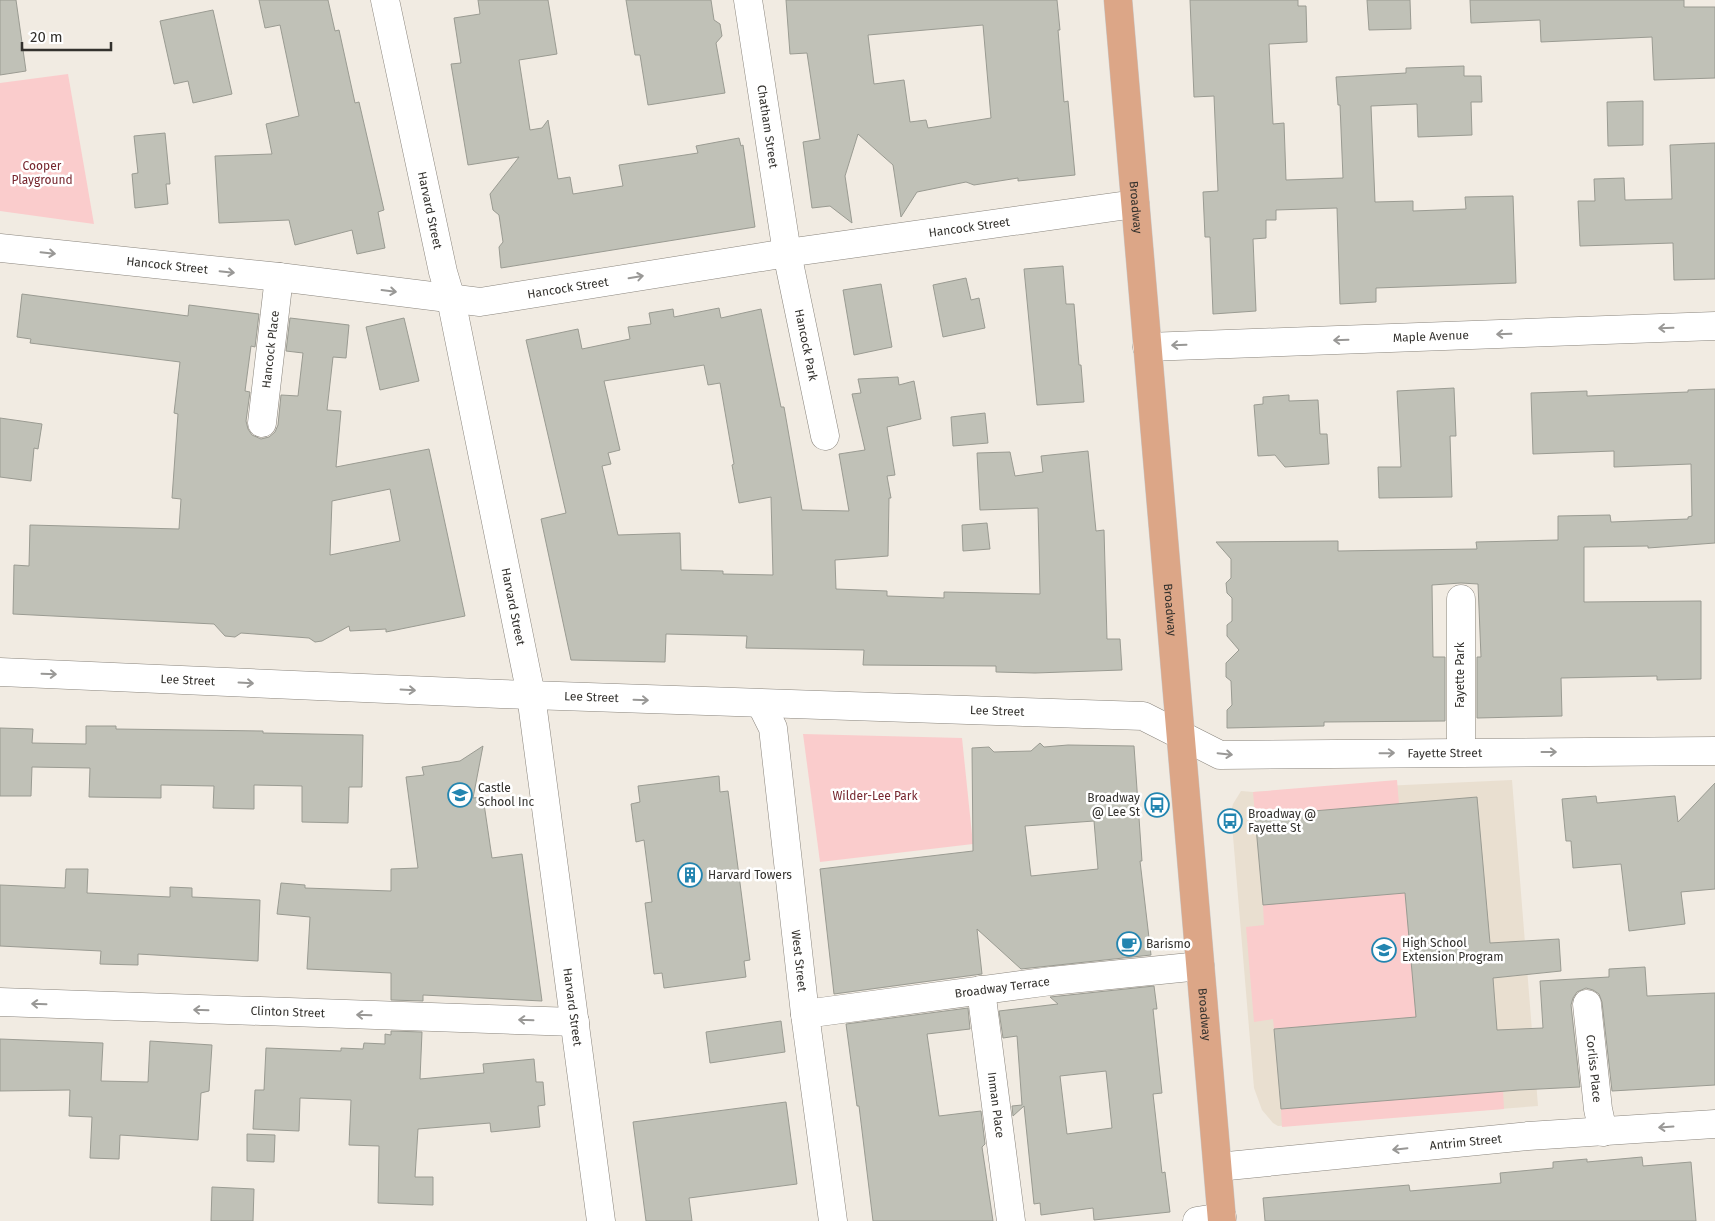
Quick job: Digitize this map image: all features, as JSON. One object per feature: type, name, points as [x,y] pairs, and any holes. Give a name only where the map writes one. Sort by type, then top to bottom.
[{"type":"main road","name":"Broadway","points":[[1118,0],[1218,1167],[1214,1220]]},
{"type":"street","name":"Harvard Street","points":[[385,0],[443,272],[451,299],[531,694],[601,1221]]},
{"type":"street","name":"Chatham Street","points":[[748,0],[787,253]]},
{"type":"street","name":"Hancock Street","points":[[0,248],[279,277],[480,302],[787,253],[1135,204]]},
{"type":"street","name":"Hancock Park","points":[[787,253],[825,436]]},
{"type":"street","name":"Hancock Place","points":[[262,423],[279,277]]},
{"type":"street","name":"Maple Avenue","points":[[1147,347],[1715,326]]},
{"type":"street","name":"Fayette Park","points":[[1461,598],[1461,752]]},
{"type":"street","name":"Lee Street","points":[[0,672],[761,704],[1143,716],[1180,735]]},
{"type":"street","name":"West Street","points":[[761,704],[773,728],[805,1014],[833,1221]]},
{"type":"street","name":"Fayette Street","points":[[1180,735],[1220,755],[1715,751]]},
{"type":"street","name":"Broadway Terrace","points":[[805,1014],[1051,981],[1200,966]]},
{"type":"street","name":"Inman Place","points":[[981,990],[1011,1221]]},
{"type":"street","name":"Clinton Street","points":[[0,1002],[575,1022]]},
{"type":"street","name":"Corliss Place","points":[[1587,1004],[1598,1109],[1604,1132]]},
{"type":"street","name":"Antrim Street","points":[[1218,1167],[1528,1136],[1715,1124]]},
{"type":"shaded area","name":"High School Extension Program","points":[[1512,780],[1538,1106],[1278,1126],[1273,1123],[1262,1110],[1254,1088],[1231,812],[1233,804],[1241,791]]},
{"type":"green space","name":"Cooper Playground","points":[[68,74],[94,224],[0,211],[0,83]]},
{"type":"green space","name":"Wilder-Lee Park","points":[[803,734],[962,738],[973,844],[820,862]]},
{"type":"green space","points":[[1397,780],[1399,804],[1255,816],[1253,792]]},
{"type":"green space","points":[[1405,893],[1416,1017],[1274,1029],[1273,1019],[1254,1022],[1246,927],[1264,925],[1263,905]]},
{"type":"green space","points":[[1503,1091],[1504,1109],[1282,1127],[1281,1109]]},
{"type":"building","points":[[0,0],[16,0],[26,71],[0,75]]},
{"type":"building","points":[[259,0],[328,0],[335,31],[339,30],[355,103],[359,102],[384,210],[378,212],[385,248],[357,254],[352,230],[295,245],[289,220],[219,223],[215,156],[272,154],[266,124],[299,116],[280,25],[265,28]]},
{"type":"building","points":[[478,0],[548,0],[557,54],[519,60],[530,130],[542,128],[548,120],[558,179],[570,177],[573,194],[623,186],[619,165],[698,153],[696,146],[739,138],[741,146],[743,145],[755,227],[501,268],[499,247],[503,242],[499,215],[493,210],[490,194],[519,157],[468,165],[451,64],[461,63],[454,18],[480,14]]},
{"type":"building","points":[[626,0],[711,0],[714,20],[720,24],[722,36],[716,43],[725,93],[648,105],[640,55],[635,55]]},
{"type":"building","points":[[786,0],[1057,0],[1064,102],[1068,101],[1075,175],[1018,181],[1018,178],[974,185],[966,182],[917,192],[901,217],[893,165],[858,134],[845,176],[852,223],[830,206],[812,208],[803,142],[820,139],[807,53],[790,54]],"holes":[[[983,25],[991,118],[928,128],[926,120],[910,122],[904,80],[874,84],[868,35]]]},
{"type":"building","points":[[1190,0],[1298,0],[1298,6],[1306,6],[1307,42],[1269,44],[1273,124],[1284,123],[1286,180],[1343,178],[1340,105],[1338,105],[1336,77],[1406,73],[1406,68],[1464,66],[1464,76],[1481,76],[1482,102],[1471,102],[1472,135],[1418,137],[1417,104],[1371,106],[1375,202],[1413,201],[1413,211],[1466,209],[1465,197],[1513,196],[1516,283],[1376,288],[1376,302],[1340,304],[1337,208],[1276,210],[1276,220],[1266,220],[1266,238],[1253,239],[1256,311],[1213,314],[1210,237],[1205,237],[1203,192],[1218,191],[1214,96],[1194,97]]},
{"type":"building","points":[[1367,0],[1410,0],[1411,29],[1369,30]]},
{"type":"building","points":[[1470,0],[1684,0],[1684,7],[1715,7],[1715,78],[1654,80],[1652,37],[1541,42],[1540,20],[1471,23]]},
{"type":"building","points":[[213,10],[232,94],[193,103],[188,81],[174,84],[160,21]]},
{"type":"building","points":[[1643,101],[1643,145],[1608,146],[1607,102]]},
{"type":"building","points":[[165,133],[170,184],[166,184],[168,204],[135,208],[132,174],[138,173],[134,136]]},
{"type":"building","points":[[1715,143],[1715,279],[1674,280],[1673,243],[1580,246],[1578,201],[1595,201],[1594,179],[1624,178],[1625,200],[1672,199],[1670,145]]},
{"type":"building","points":[[1063,266],[1066,304],[1074,304],[1084,402],[1037,405],[1024,269]]},
{"type":"building","points":[[966,278],[971,300],[979,298],[985,328],[943,337],[933,285]]},
{"type":"building","points":[[881,284],[892,347],[854,355],[843,290]]},
{"type":"building","points":[[22,294],[188,316],[189,305],[259,314],[255,347],[251,346],[245,391],[250,392],[246,421],[248,429],[252,435],[261,439],[269,437],[275,432],[278,425],[281,395],[298,396],[303,353],[286,351],[290,318],[349,325],[346,358],[333,357],[327,410],[341,411],[336,467],[429,449],[465,616],[386,632],[386,629],[350,631],[349,626],[322,641],[315,642],[309,638],[241,633],[235,637],[225,636],[214,624],[13,614],[14,565],[29,566],[30,525],[179,529],[181,499],[172,498],[178,414],[174,413],[180,362],[30,343],[31,339],[17,337]],"holes":[[[390,489],[400,541],[330,555],[332,501]]]},
{"type":"building","points":[[719,308],[721,318],[761,309],[781,407],[784,407],[802,510],[849,511],[839,454],[865,450],[852,394],[861,393],[858,379],[898,377],[899,385],[914,381],[921,419],[887,427],[895,475],[887,476],[891,498],[889,498],[888,556],[835,560],[836,589],[887,591],[887,596],[944,598],[944,592],[1040,594],[1038,508],[980,510],[977,453],[1010,452],[1015,476],[1043,472],[1041,456],[1088,451],[1096,531],[1104,530],[1107,639],[1120,639],[1122,670],[1035,673],[996,672],[996,666],[863,665],[864,650],[746,648],[747,636],[666,634],[665,662],[571,660],[541,519],[566,513],[526,340],[578,329],[582,349],[630,339],[628,327],[651,324],[649,313],[673,309],[674,317]],"holes":[[[704,365],[708,385],[720,383],[739,503],[771,497],[773,575],[723,574],[723,571],[681,570],[680,533],[618,535],[602,466],[611,464],[608,453],[620,450],[604,381]]]},
{"type":"building","points":[[404,318],[419,381],[380,390],[366,327]]},
{"type":"building","points":[[1454,388],[1456,436],[1450,436],[1452,497],[1379,498],[1378,467],[1401,467],[1397,391]]},
{"type":"building","points":[[1715,389],[1715,543],[1648,548],[1648,546],[1584,547],[1584,602],[1701,601],[1701,679],[1657,680],[1657,676],[1561,678],[1562,716],[1477,718],[1477,657],[1481,657],[1478,584],[1432,585],[1433,657],[1445,657],[1445,721],[1324,722],[1324,726],[1227,728],[1227,710],[1232,705],[1231,681],[1226,677],[1226,663],[1239,650],[1227,636],[1227,625],[1232,621],[1232,598],[1227,593],[1226,583],[1231,578],[1231,559],[1216,542],[1338,541],[1338,551],[1477,549],[1476,542],[1558,540],[1558,516],[1610,515],[1611,522],[1688,519],[1688,517],[1692,516],[1691,464],[1614,467],[1614,451],[1533,454],[1531,393],[1587,391],[1587,396],[1688,392],[1688,390]]},
{"type":"building","points":[[1289,395],[1289,401],[1318,400],[1320,434],[1327,434],[1329,464],[1285,467],[1275,455],[1258,456],[1254,405],[1263,404],[1263,397]]},
{"type":"building","points":[[985,413],[988,443],[953,446],[951,417]]},
{"type":"building","points":[[0,418],[42,424],[38,449],[34,448],[31,481],[0,477]]},
{"type":"building","points":[[987,523],[990,549],[963,551],[962,525]]},
{"type":"building","points":[[86,726],[116,726],[116,729],[263,731],[263,733],[363,735],[362,787],[349,787],[348,823],[302,822],[302,786],[254,785],[254,809],[213,808],[214,786],[161,785],[161,798],[89,797],[90,768],[32,767],[31,796],[0,796],[0,728],[33,729],[32,743],[86,744]]},
{"type":"building","points":[[1040,743],[1044,747],[1068,745],[1134,746],[1142,861],[1140,861],[1151,955],[1021,969],[977,929],[982,974],[834,994],[820,869],[973,851],[972,748],[989,747],[994,752],[1031,751]],"holes":[[[1094,821],[1098,869],[1031,876],[1025,826]]]},
{"type":"building","points":[[483,746],[473,798],[483,797],[492,858],[522,854],[542,1001],[423,995],[423,1001],[391,1000],[391,973],[307,969],[310,917],[277,914],[281,883],[305,885],[305,888],[391,891],[391,869],[418,868],[406,777],[424,775],[422,767],[460,761]]},
{"type":"building","name":"Harvard Towers","points":[[719,776],[720,792],[728,791],[750,960],[744,961],[746,977],[664,988],[662,973],[654,974],[645,903],[652,902],[644,840],[636,842],[631,804],[640,802],[638,786]]},
{"type":"building","points":[[1715,783],[1715,889],[1681,892],[1685,924],[1629,931],[1621,864],[1573,868],[1571,841],[1566,841],[1562,799],[1596,796],[1597,803],[1675,796],[1678,822]]},
{"type":"building","points":[[1477,797],[1490,943],[1559,939],[1561,971],[1493,978],[1497,1030],[1543,1028],[1540,981],[1609,977],[1609,969],[1645,967],[1647,996],[1715,993],[1715,1085],[1612,1091],[1602,1002],[1599,994],[1586,988],[1577,992],[1571,1005],[1580,1087],[1281,1109],[1274,1029],[1416,1017],[1405,893],[1263,905],[1255,816]]},
{"type":"building","points":[[66,869],[88,869],[87,893],[170,897],[170,887],[192,888],[192,897],[260,900],[258,961],[138,954],[138,965],[100,964],[101,951],[0,946],[0,885],[65,888]]},
{"type":"building","points":[[1154,986],[1157,1009],[1153,1009],[1162,1093],[1153,1094],[1162,1173],[1165,1172],[1170,1212],[1094,1220],[1093,1208],[1041,1215],[1040,1203],[1034,1204],[1024,1106],[1013,1116],[1012,1106],[1022,1105],[1017,1036],[1003,1038],[999,1011],[1058,1004],[1050,997]],"holes":[[[1106,1071],[1112,1128],[1067,1134],[1060,1076]]]},
{"type":"building","points":[[968,1008],[970,1029],[927,1034],[939,1116],[981,1111],[985,1144],[982,1147],[993,1221],[873,1221],[859,1106],[857,1106],[846,1024]]},
{"type":"building","points":[[781,1021],[785,1052],[710,1063],[706,1032]]},
{"type":"building","points":[[391,1031],[422,1032],[420,1079],[484,1073],[483,1064],[534,1059],[536,1082],[543,1082],[545,1105],[538,1106],[540,1127],[491,1132],[490,1123],[418,1129],[415,1177],[433,1177],[433,1205],[378,1203],[379,1146],[349,1145],[351,1100],[300,1098],[299,1131],[253,1129],[255,1090],[264,1090],[266,1048],[341,1051],[341,1048],[363,1049],[364,1043],[385,1044],[385,1034],[391,1035]]},
{"type":"building","points":[[0,1039],[103,1043],[101,1081],[148,1082],[150,1041],[212,1045],[209,1091],[201,1093],[198,1140],[120,1135],[119,1159],[90,1158],[92,1117],[69,1116],[70,1090],[0,1091]]},
{"type":"building","points":[[786,1102],[797,1184],[689,1198],[692,1221],[646,1221],[633,1122]]},
{"type":"building","points":[[247,1134],[275,1135],[274,1162],[247,1161]]},
{"type":"building","points":[[1642,1157],[1643,1166],[1691,1162],[1696,1221],[1265,1221],[1263,1198],[1409,1185],[1410,1191],[1501,1183],[1500,1173],[1553,1168],[1553,1162],[1587,1159],[1587,1162]]},
{"type":"building","points":[[212,1187],[254,1189],[253,1221],[211,1221]]},
{"type":"place","name":"Castle School Inc","points":[[460,795]]},
{"type":"place","name":"Broadway @ Lee St","points":[[1157,805]]},
{"type":"place","name":"Broadway @ Fayette St","points":[[1230,821]]},
{"type":"place","name":"Harvard Towers","points":[[690,875]]},
{"type":"place","name":"Barismo","points":[[1129,944]]},
{"type":"place","name":"High School Extension Program","points":[[1384,950]]}]
